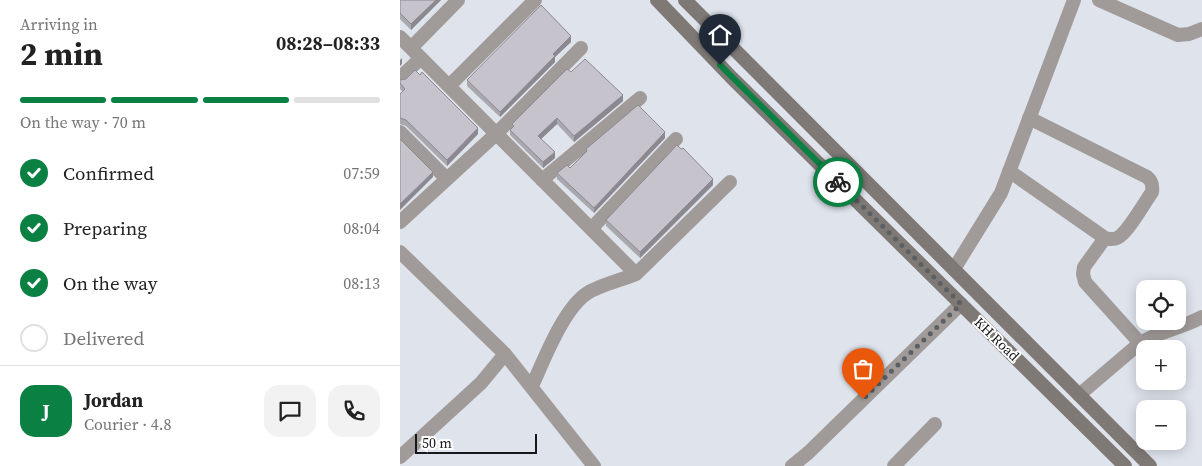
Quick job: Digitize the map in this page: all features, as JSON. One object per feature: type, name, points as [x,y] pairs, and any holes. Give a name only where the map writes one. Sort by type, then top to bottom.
[{"type":"main road","name":"KH Road","points":[[657,0],[732,78],[1126,466]]},
{"type":"main road","name":"KH Road","points":[[685,0],[1150,466]]},
{"type":"main road","points":[[961,304],[975,290]]},
{"type":"street","points":[[400,78],[416,53],[458,0]]},
{"type":"street","points":[[449,86],[535,0]]},
{"type":"street","points":[[954,269],[1001,193],[1074,0]]},
{"type":"street","points":[[1099,0],[1178,35],[1189,34],[1202,28]]},
{"type":"street","points":[[400,37],[636,274]]},
{"type":"street","points":[[400,222],[496,134],[581,48]]},
{"type":"street","points":[[542,180],[640,98]]},
{"type":"street","points":[[1010,171],[1105,238],[1110,239],[1117,238],[1124,233],[1152,192],[1151,180],[1029,118]]},
{"type":"street","points":[[400,132],[446,179]]},
{"type":"street","points":[[591,229],[676,139]]},
{"type":"street","points":[[532,386],[566,315],[575,303],[587,292],[636,274],[730,182]]},
{"type":"street","points":[[1105,238],[1084,267],[1085,282],[1137,340]]},
{"type":"street","points":[[400,252],[505,354],[594,466]]},
{"type":"street","points":[[792,466],[808,453],[961,304]]},
{"type":"street","points":[[1145,340],[1199,322]]},
{"type":"street","points":[[1079,395],[1136,346]]},
{"type":"street","points":[[400,457],[481,382],[505,354]]},
{"type":"street","points":[[894,466],[935,424]]},
{"type":"building","points":[[400,0],[436,0],[411,24],[400,13]]},
{"type":"building","points":[[541,5],[571,36],[553,54],[555,56],[500,112],[467,80]]},
{"type":"building","points":[[585,59],[623,95],[574,136],[557,118],[538,136],[555,152],[543,162],[510,130],[514,126],[512,124],[567,69],[571,72]]},
{"type":"building","points":[[415,70],[420,75],[422,72],[478,128],[447,160],[406,120],[400,118],[400,94],[405,89],[400,80],[406,79]]},
{"type":"building","points":[[638,105],[665,132],[594,208],[557,173],[567,165],[570,168],[587,151],[586,149]]},
{"type":"building","points":[[400,139],[433,172],[400,204]]},
{"type":"building","points":[[677,145],[681,149],[683,148],[713,179],[640,252],[606,220]]},
{"type":"way so far","points":[[838,182],[961,304],[863,399]]},
{"type":"route","points":[[720,65],[838,182]]}]
